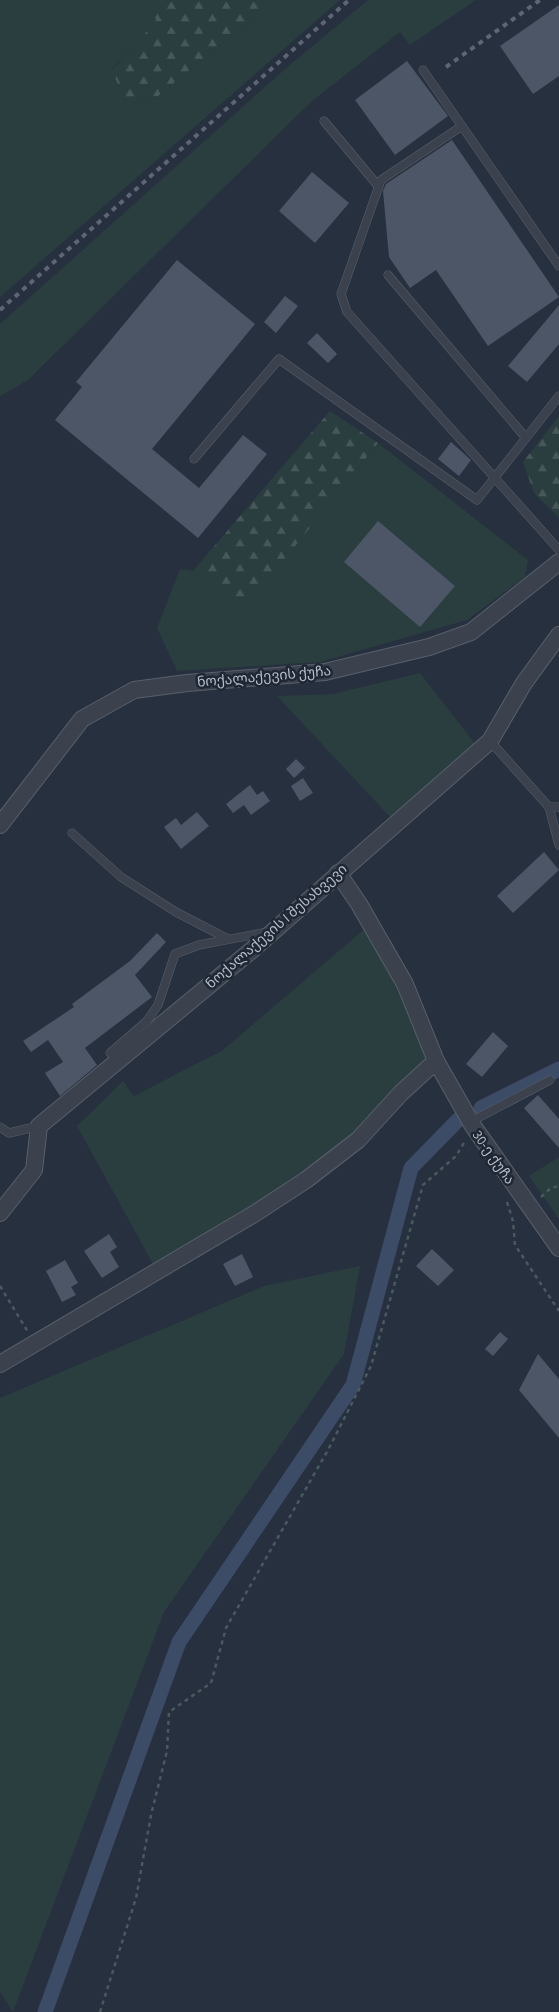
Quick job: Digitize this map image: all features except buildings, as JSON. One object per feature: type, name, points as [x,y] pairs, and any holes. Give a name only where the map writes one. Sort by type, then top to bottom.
[{"type":"street","name":"ნოქალაქევის ქუჩა","points":[[0,825],[82,719],[134,690],[187,683],[325,672],[428,647],[471,632],[559,562]]},
{"type":"street","name":"ნოქალაქევის I შესახვევი","points":[[39,1126],[252,950],[490,741],[524,683],[559,635]]},
{"type":"street","name":"30-ე ქუჩა","points":[[338,873],[360,904],[405,984],[436,1062],[472,1124],[528,1207],[559,1248]]},
{"type":"street","points":[[0,1364],[254,1214],[306,1180],[358,1140],[401,1093],[436,1062]]},
{"type":"street","points":[[0,1213],[34,1170],[39,1126]]},
{"type":"lane","points":[[423,70],[559,266]]},
{"type":"lane","points":[[324,121],[378,187]]},
{"type":"lane","points":[[462,126],[381,180],[341,294],[347,312],[559,550]]},
{"type":"lane","points":[[388,275],[526,438]]},
{"type":"lane","points":[[194,459],[279,359],[477,500],[559,396]]},
{"type":"lane","points":[[490,741],[549,807],[559,845]]},
{"type":"lane","points":[[549,807],[559,807]]},
{"type":"lane","points":[[72,834],[121,877],[176,912],[228,939]]},
{"type":"lane","points":[[110,1053],[147,1021],[158,1005],[175,954],[228,939],[272,931]]},
{"type":"lane","points":[[472,1124],[550,1080]]},
{"type":"lane","points":[[0,1127],[9,1133],[39,1126]]},
{"type":"path","points":[[100,2012],[136,1898],[151,1815],[167,1751],[169,1712],[211,1683],[226,1628],[328,1450],[371,1366],[423,1185],[456,1156],[472,1124]]},
{"type":"path","points":[[528,1207],[551,1188],[559,1186]]},
{"type":"path","points":[[504,1196],[513,1221],[515,1245],[559,1311]]},
{"type":"path","points":[[0,1286],[35,1344]]},
{"type":"green space","points":[[0,0],[151,0],[157,21],[112,69],[127,106],[158,96],[251,20],[266,0],[340,0],[0,297]]},
{"type":"green space","points":[[151,0],[266,0],[251,20],[158,96],[127,106],[112,70],[156,21]]},
{"type":"green space","points":[[368,0],[476,0],[410,45],[400,32],[312,101],[28,380],[0,396],[0,324],[285,69]]},
{"type":"green space","points":[[330,411],[378,443],[243,611],[193,571]]},
{"type":"green space","points":[[559,416],[559,518],[534,493],[523,462]]},
{"type":"green space","points":[[378,443],[528,560],[525,577],[467,620],[320,662],[177,671],[157,628],[180,569],[193,571],[243,610]]},
{"type":"green space","points":[[420,673],[476,745],[392,819],[277,696],[333,694]]},
{"type":"green space","points":[[368,926],[406,989],[427,1057],[351,1138],[250,1210],[153,1264],[77,1126],[123,1081],[134,1096],[223,1050]]},
{"type":"green space","points":[[559,1157],[559,1219],[529,1176]]},
{"type":"green space","points":[[360,1266],[344,1354],[164,1612],[13,2012],[0,1992],[0,1398],[264,1286]]},
{"type":"waterway","points":[[481,1108],[559,1069]]},
{"type":"waterway","points":[[45,2012],[179,1642],[353,1385],[411,1168],[459,1119]]},
{"type":"railway","points":[[0,310],[349,0]]},
{"type":"railway","points":[[446,67],[540,0]]}]
